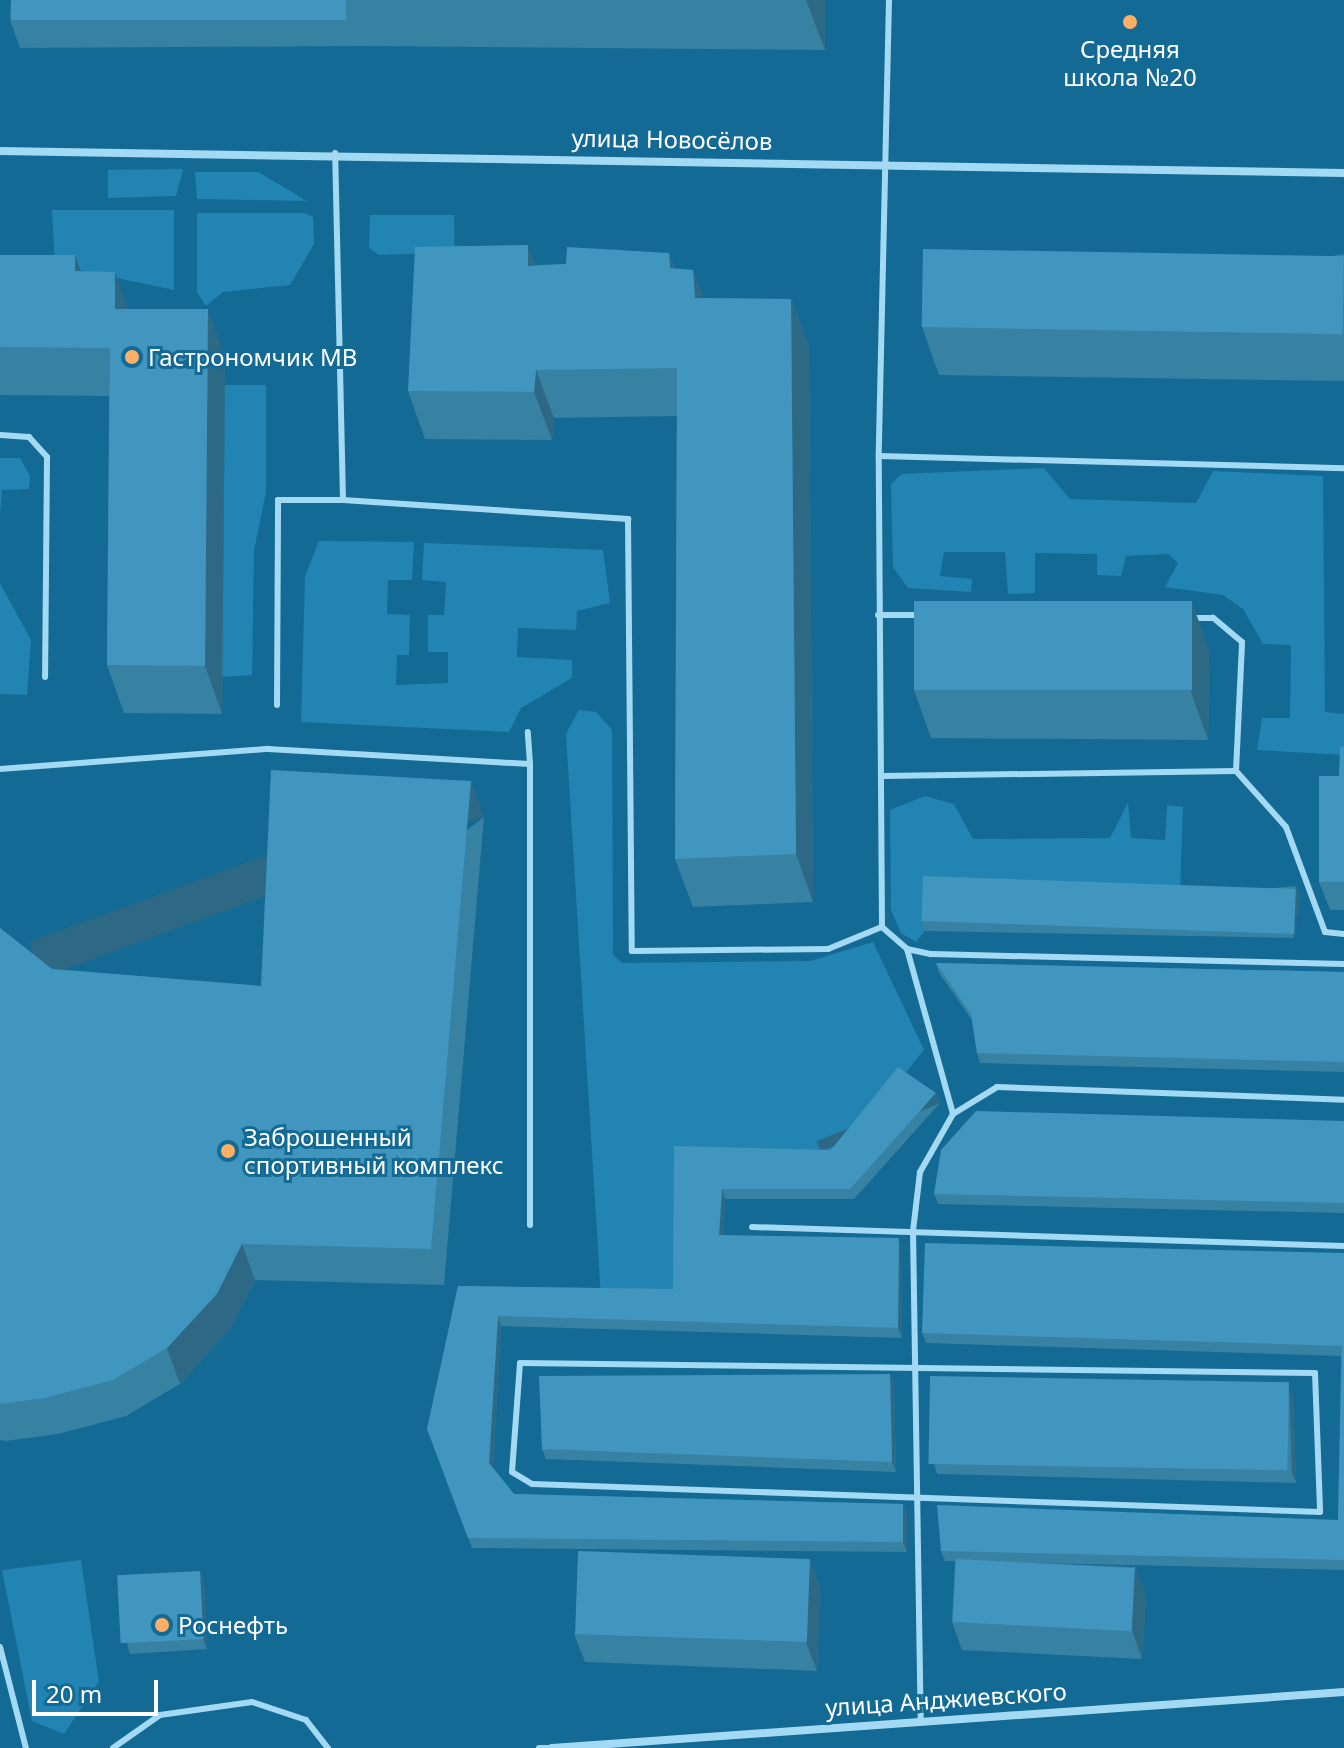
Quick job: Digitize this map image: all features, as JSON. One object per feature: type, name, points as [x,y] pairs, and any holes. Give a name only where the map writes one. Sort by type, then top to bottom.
[{"type":"street","name":"улица Новосёлов","points":[[0,151],[335,153],[1344,173]]},
{"type":"street","name":"улица Анджиевского","points":[[552,1748],[1344,1692]]},
{"type":"lane","points":[[889,0],[891,163],[879,456],[882,927],[907,949],[953,1114]]},
{"type":"lane","points":[[335,153],[343,500]]},
{"type":"lane","points":[[0,435],[29,437],[47,457],[45,677]]},
{"type":"lane","points":[[879,456],[1344,468]]},
{"type":"lane","points":[[277,705],[278,500],[343,500],[628,519],[632,951],[828,949],[882,927]]},
{"type":"lane","points":[[878,615],[941,616]]},
{"type":"lane","points":[[1181,618],[1213,618],[1242,642],[1236,771],[1286,827],[1325,932],[1344,934]]},
{"type":"lane","points":[[528,732],[530,1225]]},
{"type":"lane","points":[[0,769],[268,749],[530,764]]},
{"type":"lane","points":[[883,776],[1236,771]]},
{"type":"lane","points":[[907,949],[1344,964]]},
{"type":"lane","points":[[921,1720],[919,1367],[913,1231],[920,1172],[953,1114],[997,1087],[1344,1100]]},
{"type":"lane","points":[[752,1227],[1344,1246]]},
{"type":"lane","points":[[520,1363],[919,1367],[1315,1373],[1320,1512],[532,1484],[512,1472],[520,1363]]},
{"type":"lane","points":[[0,1647],[26,1748]]},
{"type":"lane","points":[[113,1748],[160,1715],[252,1702],[306,1720],[328,1748]]},
{"type":"lane","points":[[539,1748],[552,1748]]},
{"type":"shaded area","points":[[183,169],[176,196],[108,198],[108,170]]},
{"type":"shaded area","points":[[195,172],[258,172],[307,201],[197,199]]},
{"type":"shaded area","points":[[52,210],[174,210],[174,290],[55,265]]},
{"type":"shaded area","points":[[197,213],[305,213],[313,217],[314,244],[290,285],[223,292],[206,306],[197,292]]},
{"type":"shaded area","points":[[370,215],[454,215],[455,252],[379,255],[369,248]]},
{"type":"shaded area","points":[[225,385],[266,385],[266,492],[254,551],[252,675],[222,677]]},
{"type":"shaded area","points":[[0,458],[20,458],[30,476],[29,489],[2,490],[0,516]]},
{"type":"shaded area","points":[[1044,468],[1070,499],[1196,503],[1213,471],[1323,476],[1325,712],[1344,714],[1344,755],[1257,750],[1262,718],[1290,718],[1291,645],[1263,644],[1243,609],[1223,595],[1165,587],[1178,563],[1168,554],[1126,556],[1121,576],[1097,575],[1097,554],[1035,553],[1035,593],[1008,594],[1005,552],[944,552],[940,576],[972,579],[971,592],[908,588],[893,567],[891,484],[902,474]]},
{"type":"shaded area","points":[[319,541],[414,542],[412,580],[388,580],[387,614],[410,615],[409,655],[397,655],[396,685],[448,683],[448,652],[428,652],[428,615],[444,615],[446,582],[422,580],[424,543],[603,550],[610,603],[577,611],[576,630],[518,628],[517,657],[572,660],[572,678],[521,708],[509,732],[301,722],[305,576]]},
{"type":"shaded area","points":[[0,583],[31,640],[27,695],[0,694]]},
{"type":"shaded area","points":[[579,710],[596,712],[612,730],[613,955],[622,963],[810,961],[873,942],[924,1050],[835,1160],[678,1156],[677,1299],[601,1298],[566,734]]},
{"type":"shaded area","points":[[925,796],[954,804],[973,839],[1110,838],[1128,803],[1131,838],[1165,840],[1167,805],[1183,807],[1180,892],[926,887],[925,931],[916,942],[901,933],[891,910],[890,810]]},
{"type":"shaded area","points":[[81,1560],[99,1682],[64,1734],[32,1721],[2,1570]]},
{"type":"building","points":[[11,0],[346,0],[346,20],[11,20]]},
{"type":"building","points":[[528,245],[528,266],[566,264],[567,247],[669,253],[670,268],[693,270],[695,298],[791,299],[796,854],[675,859],[677,368],[536,370],[534,392],[408,391],[415,247]]},
{"type":"building","points":[[923,249],[1344,256],[1343,334],[922,327]]},
{"type":"building","points":[[0,255],[75,255],[75,271],[115,272],[115,309],[208,309],[205,666],[107,665],[110,348],[0,347]]},
{"type":"building","points":[[914,601],[1192,601],[1192,690],[914,690]]},
{"type":"building","points":[[1340,747],[1344,747],[1344,882],[1319,882],[1319,776],[1339,776]]},
{"type":"building","name":"Заброшенный спортивный комплекс","points":[[271,770],[471,781],[431,1249],[242,1244],[217,1294],[167,1348],[113,1380],[45,1398],[0,1404],[0,928],[52,969],[261,986]]},
{"type":"building","points":[[923,876],[1296,889],[1294,934],[921,921]]},
{"type":"building","points":[[936,963],[1344,972],[1344,1062],[977,1053],[971,1014]]},
{"type":"building","points":[[898,1067],[936,1093],[850,1189],[722,1189],[719,1235],[899,1238],[898,1328],[498,1316],[489,1463],[514,1494],[903,1504],[903,1542],[468,1538],[427,1429],[458,1286],[673,1289],[674,1146],[831,1150]]},
{"type":"building","points":[[976,1111],[1344,1121],[1344,1203],[934,1194],[941,1150]]},
{"type":"building","points":[[925,1243],[1344,1253],[1344,1560],[941,1551],[937,1505],[1338,1520],[1342,1346],[922,1333]]},
{"type":"building","points":[[890,1374],[892,1462],[542,1449],[539,1376]]},
{"type":"building","points":[[930,1376],[1289,1382],[1287,1470],[928,1464]]},
{"type":"building","points":[[578,1551],[810,1559],[807,1642],[575,1634]]},
{"type":"building","points":[[956,1559],[1135,1568],[1131,1631],[953,1622]]},
{"type":"building","points":[[200,1571],[204,1639],[121,1643],[117,1575]]},
{"type":"place","name":"Средняя школа №20","points":[[1130,22]]},
{"type":"place","name":"Гастрономчик МВ","points":[[132,357]]},
{"type":"place","name":"Заброшенный спортивный комплекс","points":[[228,1151]]},
{"type":"place","name":"Роснефть","points":[[162,1625]]}]
